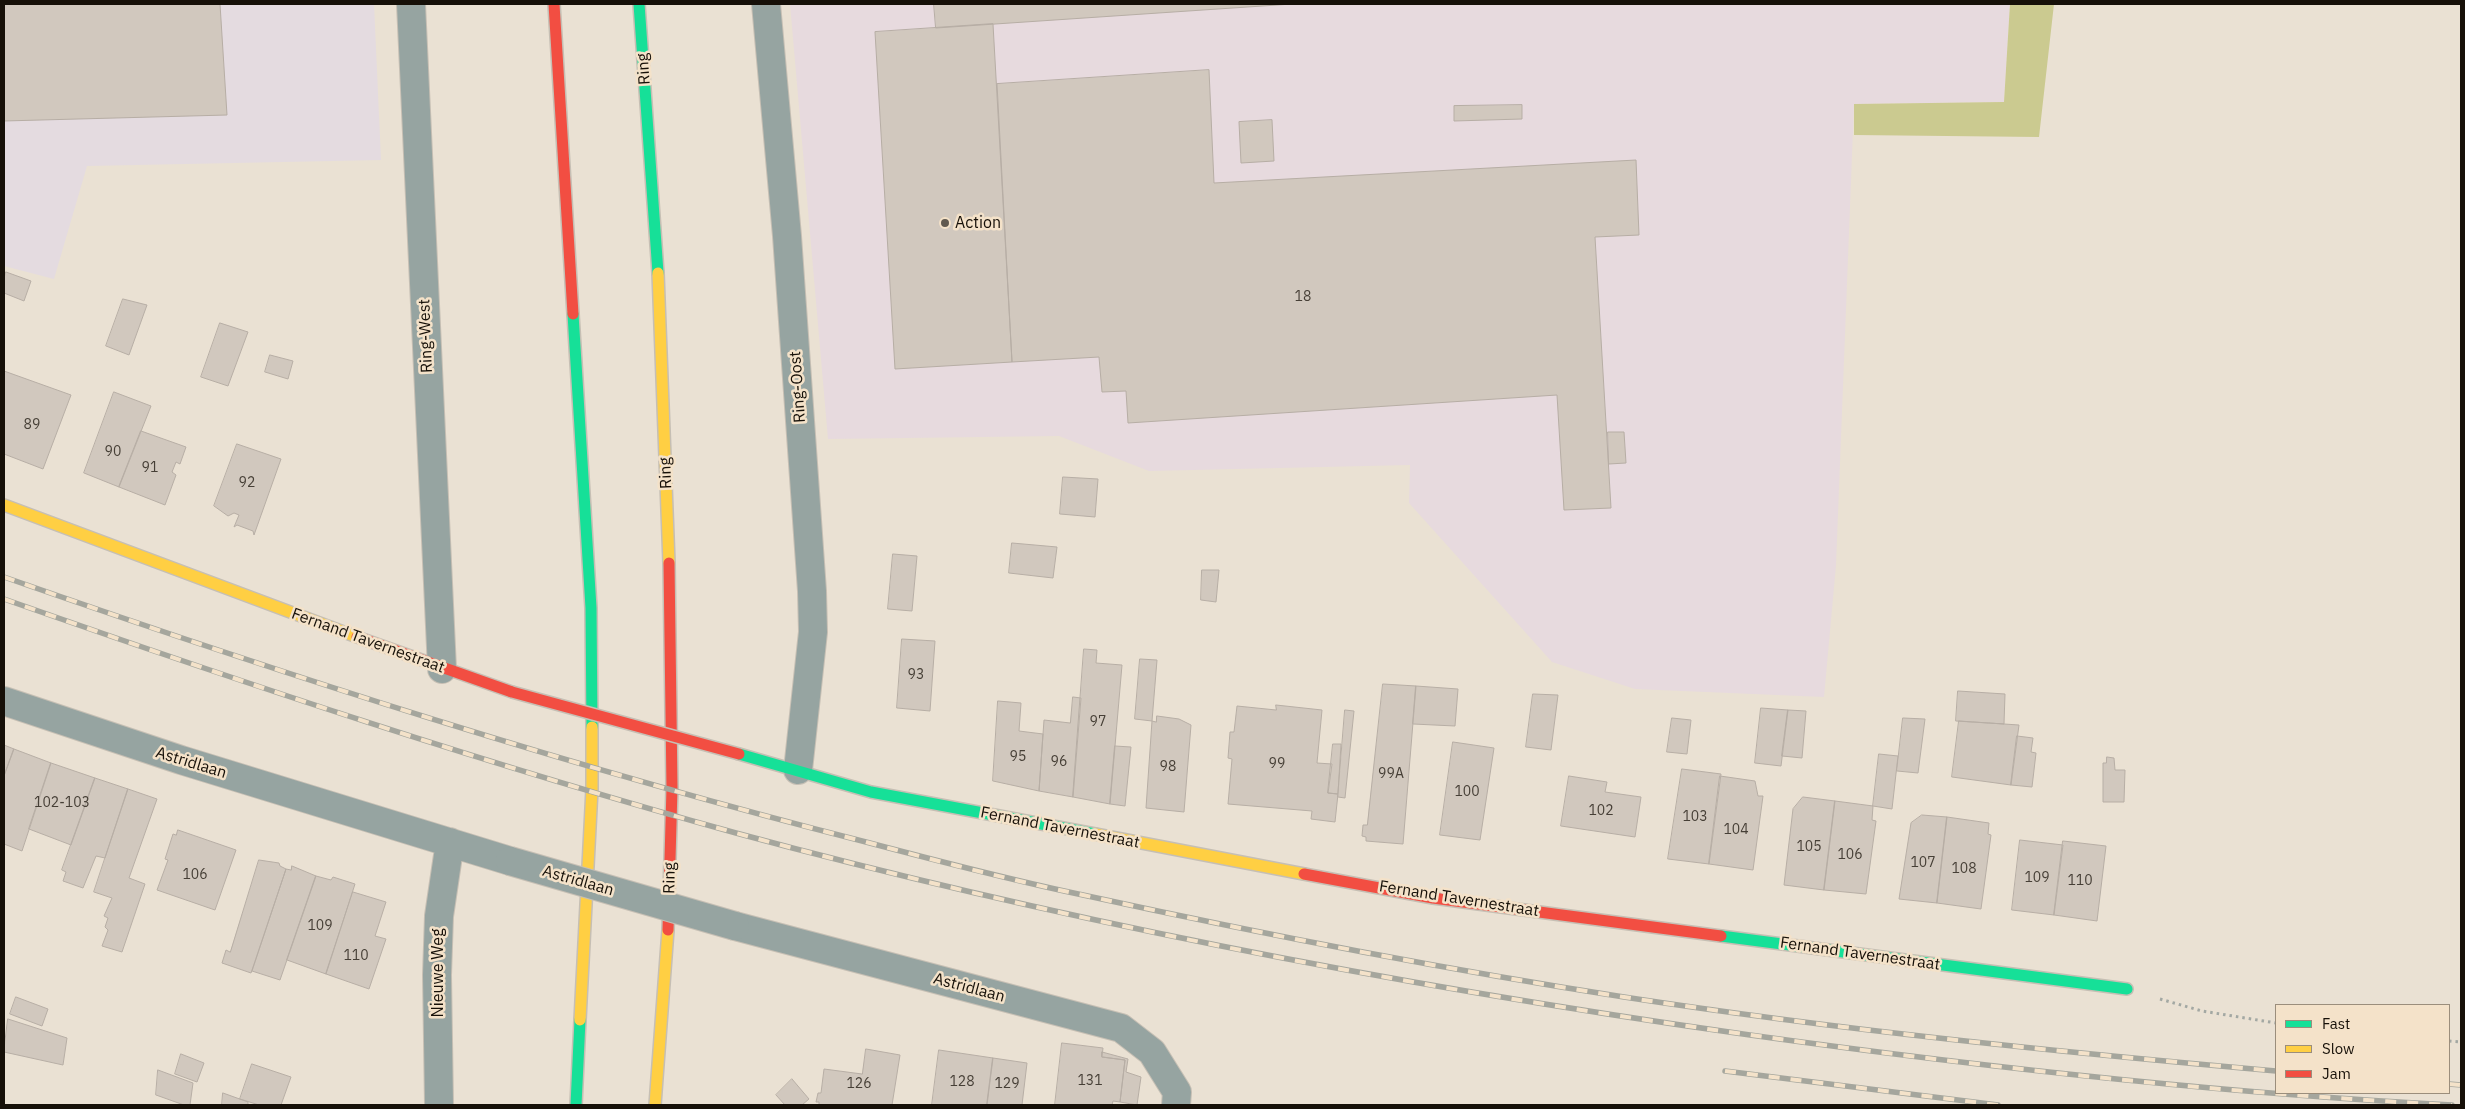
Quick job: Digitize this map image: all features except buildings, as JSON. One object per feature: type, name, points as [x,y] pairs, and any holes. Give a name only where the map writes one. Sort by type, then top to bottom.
[{"type":"main road","points":[[554,4],[590,608],[592,789],[576,1105]]},
{"type":"main road","name":"Ring","points":[[639,4],[658,272],[671,610],[672,788],[668,944],[655,1105]]},
{"type":"main road","name":"Fernand Tavernestraat","points":[[4,505],[442,669],[512,692],[798,770],[871,792],[1433,898],[2127,989]]},
{"type":"street","name":"Ring-West","points":[[410,4],[442,669]]},
{"type":"street","name":"Ring-Oost","points":[[766,4],[788,236],[812,591],[813,632],[798,770]]},
{"type":"street","name":"Astridlaan","points":[[4,701],[181,760],[510,861],[735,926],[1121,1028],[1152,1052],[1177,1092],[1176,1105]]},
{"type":"street","name":"Nieuwe Weg","points":[[439,1105],[438,916],[450,842]]},
{"type":"path","points":[[2127,989],[2202,1011],[2275,1023]]},
{"type":"shaded area","points":[[4,4],[374,4],[381,160],[87,166],[54,279],[4,266]]},
{"type":"shaded area","points":[[790,4],[2010,4],[2004,102],[1854,104],[1836,565],[1824,697],[1635,689],[1552,662],[1409,503],[1410,465],[1149,471],[1059,436],[828,439]]},
{"type":"shaded area","points":[[2010,4],[2054,4],[2039,137],[1854,135],[1854,104],[2004,102]]},
{"type":"railway","points":[[4,577],[217,650],[540,752],[757,813],[1001,877],[1056,889],[1353,950],[1488,975],[1624,997],[1868,1030],[2275,1071]]},
{"type":"railway","points":[[4,599],[186,662],[551,780],[736,833],[861,866],[1113,924],[1367,974],[1494,996],[1750,1035],[2100,1078],[2275,1094]]},
{"type":"railway","points":[[1725,1071],[1998,1105]]},
{"type":"railway","points":[[2450,1084],[2461,1085]]},
{"type":"railway","points":[[2276,1094],[2452,1105]]},
{"type":"traffic: fast","points":[[639,4],[658,273]]},
{"type":"traffic: fast","points":[[573,314],[591,608],[592,727]]},
{"type":"traffic: fast","points":[[739,754],[871,792],[1095,834]]},
{"type":"traffic: fast","points":[[1721,936],[2127,989]]},
{"type":"traffic: fast","points":[[576,1105],[580,1020]]},
{"type":"traffic: slow","points":[[658,273],[669,563]]},
{"type":"traffic: slow","points":[[4,505],[357,637]]},
{"type":"traffic: slow","points":[[580,1020],[592,789],[592,727]]},
{"type":"traffic: slow","points":[[1095,834],[1304,874]]},
{"type":"traffic: slow","points":[[655,1105],[668,930]]},
{"type":"traffic: jam","points":[[554,4],[573,314]]},
{"type":"traffic: jam","points":[[668,930],[672,788],[669,563]]},
{"type":"traffic: jam","points":[[357,637],[512,692]]},
{"type":"traffic: jam","points":[[512,692],[739,754]]},
{"type":"traffic: jam","points":[[1304,874],[1433,898],[1721,936]]},
{"type":"place","name":"Action","points":[[945,223]]}]
